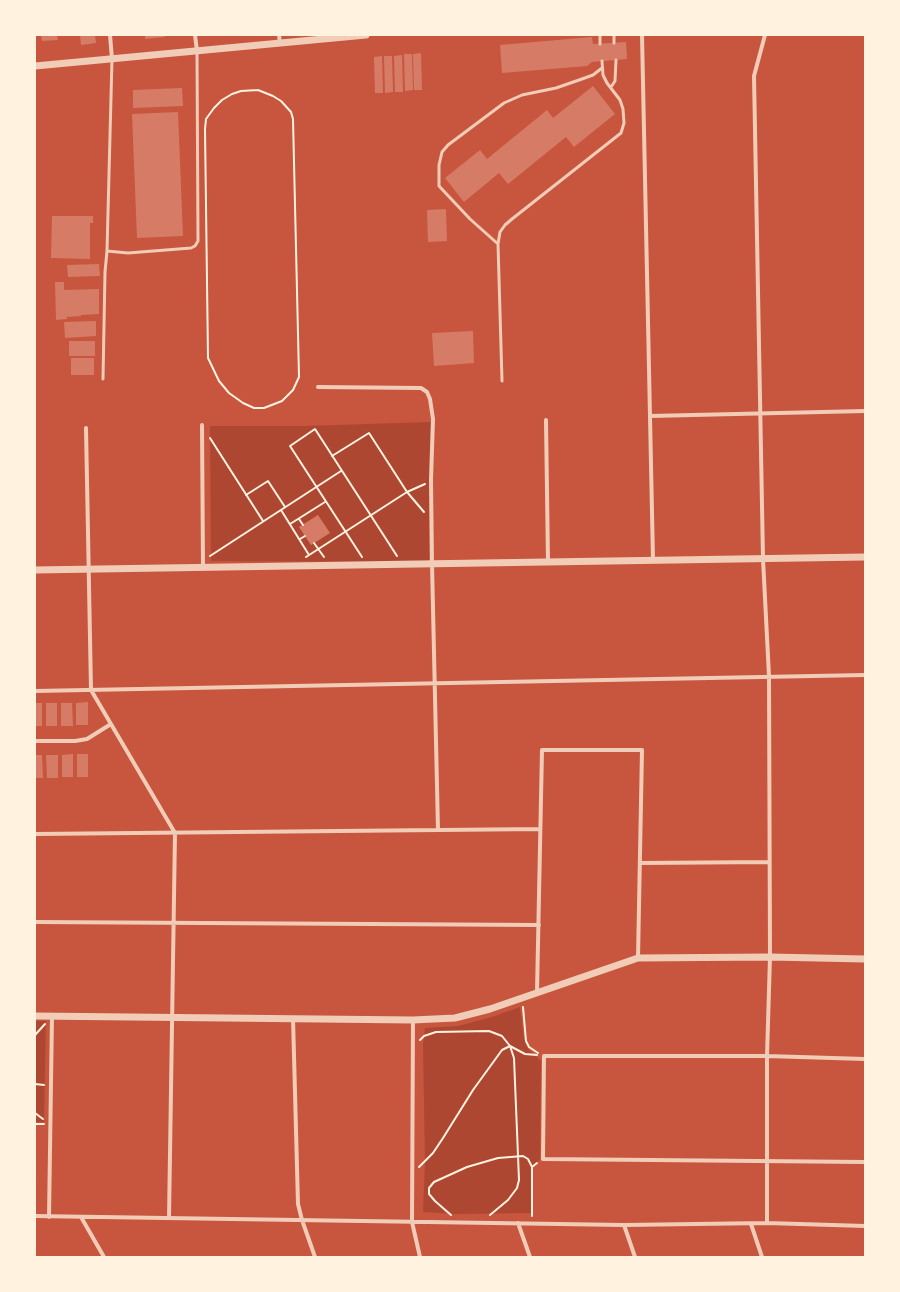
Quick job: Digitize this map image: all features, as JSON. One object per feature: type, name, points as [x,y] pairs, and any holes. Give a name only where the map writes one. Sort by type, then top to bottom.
[{"type":"street","points":[[110,35],[112,59]]},
{"type":"street","points":[[195,35],[197,51]]},
{"type":"street","points":[[280,35],[280,43]]},
{"type":"street","points":[[35,66],[364,35]]},
{"type":"street","points":[[642,35],[653,560]]},
{"type":"street","points":[[765,35],[754,76],[763,559],[769,676],[770,957],[767,1056],[767,1223]]},
{"type":"street","points":[[318,387],[421,388],[427,392],[430,399],[433,419],[432,564],[438,830]]},
{"type":"street","points":[[650,416],[865,411]]},
{"type":"street","points":[[546,420],[548,562]]},
{"type":"street","points":[[202,425],[203,564]]},
{"type":"street","points":[[86,428],[91,690],[175,833],[169,1218]]},
{"type":"street","points":[[35,570],[203,564],[367,565],[865,557]]},
{"type":"street","points":[[35,691],[865,674]]},
{"type":"street","points":[[35,741],[87,739],[111,724]]},
{"type":"street","points":[[537,992],[542,750],[642,750],[638,958]]},
{"type":"street","points":[[35,834],[540,829]]},
{"type":"street","points":[[640,863],[769,862]]},
{"type":"street","points":[[35,922],[539,925]]},
{"type":"street","points":[[35,1016],[413,1020],[455,1018],[490,1009],[638,958],[770,957],[865,959]]},
{"type":"street","points":[[49,1217],[52,1016]]},
{"type":"street","points":[[293,1018],[298,1204],[302,1220],[316,1257]]},
{"type":"street","points":[[413,1020],[412,1222],[420,1257]]},
{"type":"street","points":[[865,1058],[767,1056],[544,1056],[543,1158],[865,1162]]},
{"type":"street","points":[[35,1216],[624,1225],[767,1223],[865,1226]]},
{"type":"street","points":[[81,1217],[104,1257]]},
{"type":"street","points":[[518,1223],[530,1257]]},
{"type":"street","points":[[751,1224],[762,1257]]},
{"type":"street","points":[[624,1225],[635,1257]]},
{"type":"lane","points":[[600,35],[600,44]]},
{"type":"lane","points":[[614,35],[614,43]]},
{"type":"lane","points":[[108,251],[128,253],[191,248],[195,246],[198,241],[197,51]]},
{"type":"lane","points":[[103,379],[105,272],[108,251],[112,59]]},
{"type":"lane","points":[[611,87],[615,81],[616,60]]},
{"type":"lane","points":[[502,381],[498,244],[500,232],[505,225],[621,133],[624,123],[623,109],[620,100],[605,79],[602,61]]},
{"type":"lane","points":[[498,244],[470,219],[439,186],[439,165],[442,152],[448,145],[504,103],[522,95],[556,88],[582,79],[593,75],[602,68]]},
{"type":"path","points":[[258,90],[281,101],[291,112],[293,119],[299,377],[293,390],[282,401],[264,408],[254,408],[243,403],[229,393],[219,381],[208,358],[205,129],[206,119],[214,108],[222,100],[232,94],[241,91],[258,90]]},
{"type":"path","points":[[202,425],[263,521]]},
{"type":"path","points":[[367,565],[290,446],[315,429],[402,564]]},
{"type":"path","points":[[332,456],[369,432],[407,492],[432,521]]},
{"type":"path","points":[[203,564],[263,521],[341,471]]},
{"type":"path","points":[[304,558],[407,492],[432,480]]},
{"type":"path","points":[[246,495],[268,481],[285,507]]},
{"type":"path","points":[[290,524],[325,502]]},
{"type":"path","points":[[281,510],[309,555]]},
{"type":"path","points":[[298,519],[302,525]]},
{"type":"path","points":[[300,540],[305,536]]},
{"type":"path","points":[[314,543],[330,565]]},
{"type":"path","points":[[523,997],[526,1040],[529,1047],[544,1056]]},
{"type":"path","points":[[413,1045],[424,1036],[436,1032],[489,1031],[502,1036],[510,1046],[514,1058],[519,1180],[517,1188],[508,1200],[481,1223]]},
{"type":"path","points":[[510,1046],[525,1054],[544,1056]]},
{"type":"path","points":[[412,1176],[443,1138],[473,1090],[502,1050],[510,1046]]},
{"type":"path","points":[[460,1222],[434,1201],[429,1194],[429,1188],[434,1182],[467,1167],[498,1158],[517,1155],[528,1159],[532,1167],[532,1223]]},
{"type":"path","points":[[532,1167],[543,1158]]},
{"type":"shaded area","points":[[431,422],[429,562],[211,561],[210,426],[304,426]]},
{"type":"shaded area","points":[[520,1007],[524,1039],[528,1049],[541,1061],[540,1159],[533,1168],[531,1213],[457,1214],[423,1212],[425,1163],[423,1045],[425,1028],[458,1026],[492,1017]]},
{"type":"shaded area","points":[[35,1021],[46,1021],[44,1122],[35,1122]]},
{"type":"building","points":[[41,35],[57,35],[58,40],[42,41]]},
{"type":"building","points":[[80,35],[95,35],[96,43],[81,45]]},
{"type":"building","points":[[145,35],[164,35],[165,37],[145,39]]},
{"type":"building","points":[[592,37],[593,44],[626,42],[627,59],[592,62],[587,66],[502,73],[500,45]]},
{"type":"building","points":[[421,53],[422,90],[414,90],[413,54]]},
{"type":"building","points":[[404,54],[412,54],[413,90],[405,91]]},
{"type":"building","points":[[402,55],[403,92],[395,92],[394,56]]},
{"type":"building","points":[[382,56],[383,93],[375,93],[374,57]]},
{"type":"building","points":[[384,56],[392,56],[393,92],[385,93]]},
{"type":"building","points":[[593,86],[615,114],[574,147],[566,137],[508,184],[499,173],[464,202],[445,178],[480,150],[487,159],[547,110],[553,118]]},
{"type":"building","points":[[182,88],[183,106],[133,108],[133,90]]},
{"type":"building","points":[[178,112],[183,236],[137,238],[132,114]]},
{"type":"building","points":[[446,209],[447,241],[428,242],[427,210]]},
{"type":"building","points":[[52,216],[93,216],[93,223],[90,223],[90,259],[51,258]]},
{"type":"building","points":[[99,264],[100,276],[68,277],[67,265]]},
{"type":"building","points":[[55,282],[64,282],[64,290],[99,289],[99,314],[81,315],[56,320]]},
{"type":"building","points":[[96,321],[96,336],[65,338],[64,322]]},
{"type":"building","points":[[473,331],[474,363],[434,366],[432,333]]},
{"type":"building","points":[[69,341],[95,341],[95,356],[69,356]]},
{"type":"building","points":[[71,358],[94,358],[94,375],[71,375]]},
{"type":"building","points":[[318,515],[330,533],[311,545],[299,527]]},
{"type":"building","points":[[88,702],[88,725],[76,725],[76,703]]},
{"type":"building","points":[[35,703],[42,703],[42,726],[35,726]]},
{"type":"building","points":[[46,703],[57,703],[57,726],[46,726]]},
{"type":"building","points":[[61,703],[72,703],[73,726],[61,726]]},
{"type":"building","points":[[73,754],[73,777],[62,777],[62,755]]},
{"type":"building","points":[[77,754],[88,754],[88,777],[77,777]]},
{"type":"building","points":[[35,755],[42,755],[43,778],[35,778]]},
{"type":"building","points":[[46,755],[58,755],[58,778],[47,778]]}]
